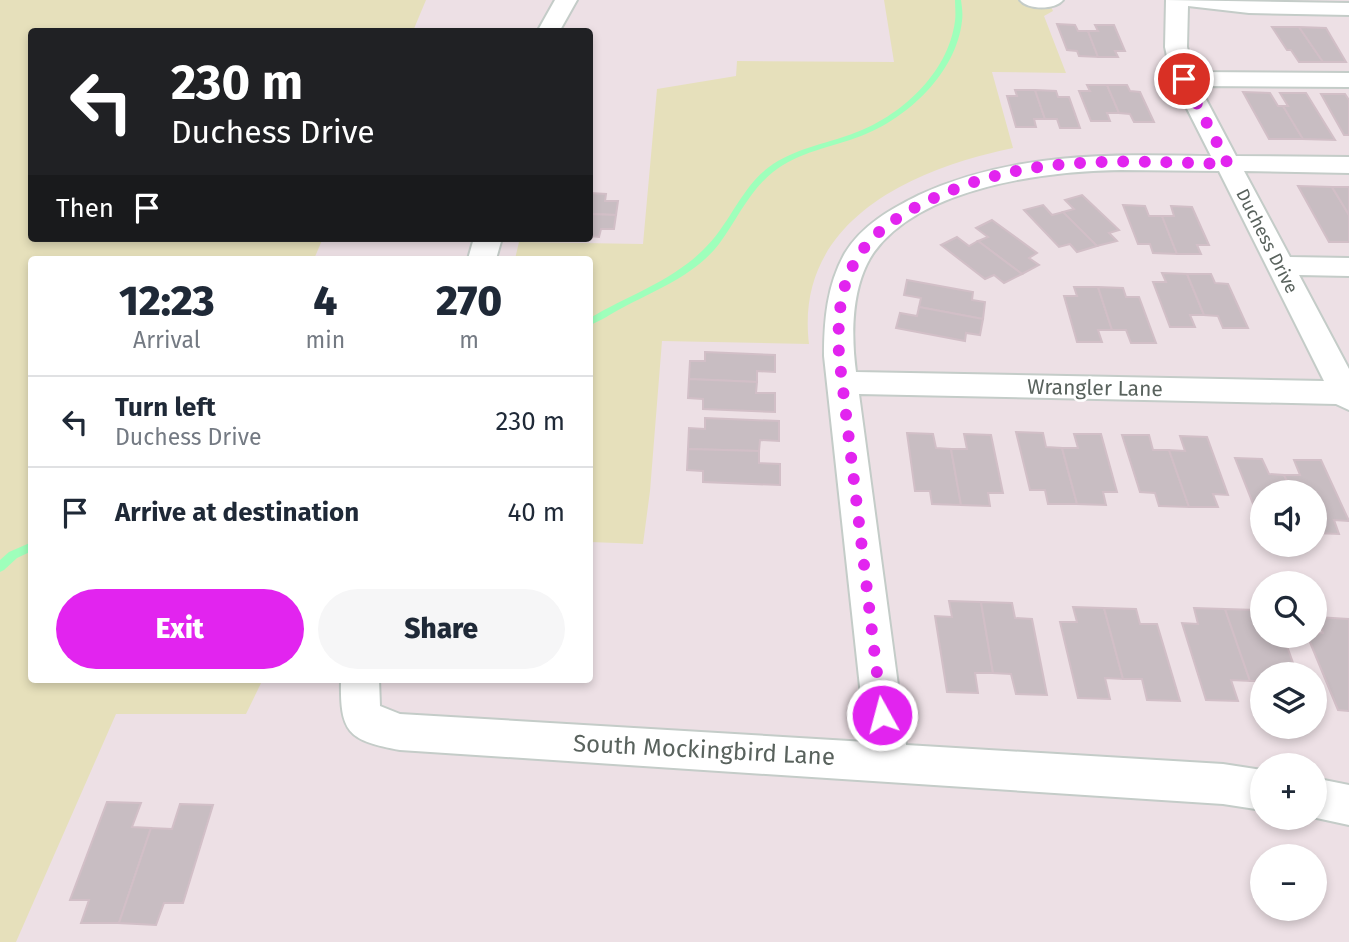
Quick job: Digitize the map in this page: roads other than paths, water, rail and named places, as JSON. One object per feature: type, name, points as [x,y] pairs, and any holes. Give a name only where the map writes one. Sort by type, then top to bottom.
[{"type":"street","points":[[550,28],[566,0]]},
{"type":"street","points":[[1031,0],[1050,0]]},
{"type":"street","name":"Duchess Drive","points":[[1177,0],[1176,47],[1184,79],[1348,395]]},
{"type":"street","points":[[1188,0],[1260,8],[1349,9]]},
{"type":"street","points":[[1184,79],[1349,80]]},
{"type":"street","points":[[888,760],[838,332],[847,278],[860,251],[879,231],[901,215],[984,177],[1041,164],[1108,161],[1349,164]]},
{"type":"street","points":[[1280,266],[1349,267]]},
{"type":"street","name":"Wrangler Lane","points":[[842,383],[1348,395]]},
{"type":"street","name":"South Mockingbird Lane","points":[[360,697],[378,728],[400,732],[888,760],[1250,788]]},
{"type":"street","points":[[1327,801],[1349,805]]},
{"type":"waterway","points":[[593,320],[666,281],[695,262],[716,241],[754,186],[773,168],[807,151],[867,131],[902,110],[933,78],[945,60],[959,20],[958,0]]},
{"type":"waterway","points":[[0,567],[13,555],[28,548]]}]
